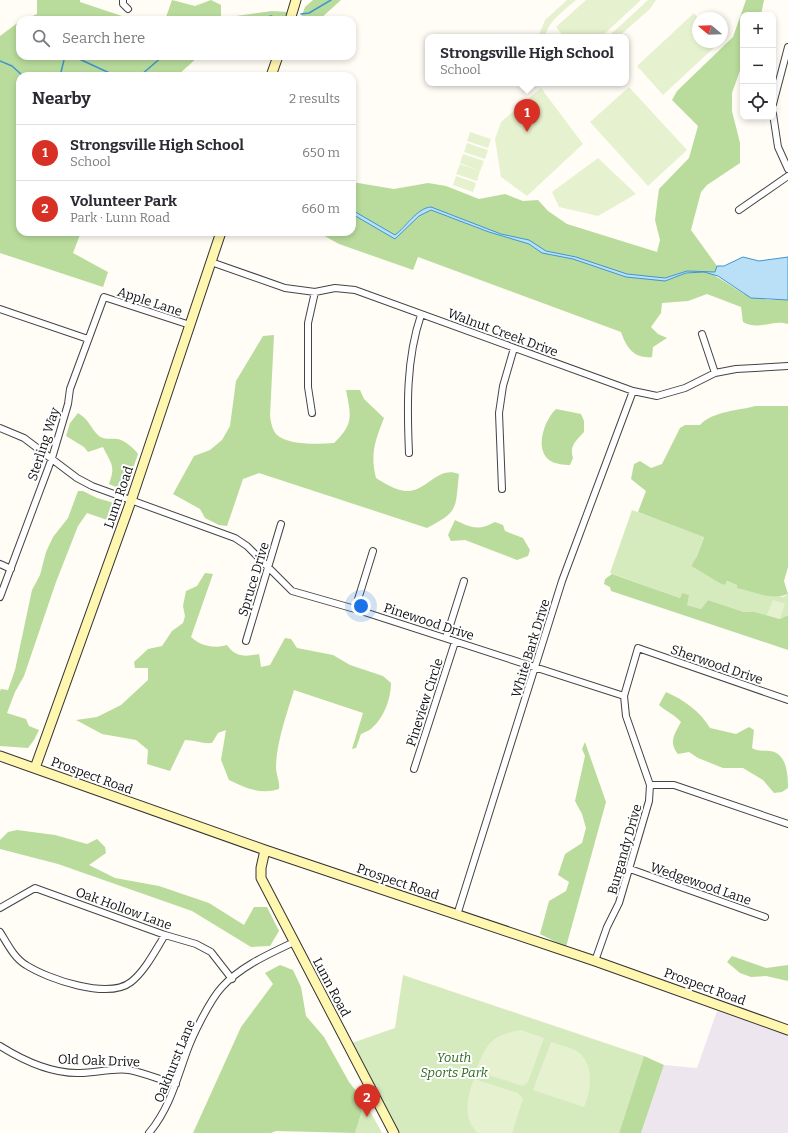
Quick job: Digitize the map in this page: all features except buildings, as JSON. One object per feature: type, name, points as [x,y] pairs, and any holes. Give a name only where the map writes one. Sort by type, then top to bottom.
[{"type":"street","points":[[123,0],[123,4],[128,9]]},
{"type":"street","points":[[291,16],[296,0]]},
{"type":"street","points":[[776,93],[788,47]]},
{"type":"street","points":[[272,72],[277,60]]},
{"type":"street","points":[[774,120],[778,147],[788,169]]},
{"type":"street","points":[[739,210],[788,176]]},
{"type":"street","name":"Lunn Road","points":[[35,768],[131,501],[219,236]]},
{"type":"street","name":"Walnut Creek Drive","points":[[211,262],[284,288],[316,292],[335,288],[355,290],[633,391],[657,396],[685,388],[715,373],[736,369],[788,366]]},
{"type":"street","points":[[312,413],[308,386],[308,323],[316,292]]},
{"type":"street","name":"Apple Lane","points":[[104,297],[190,325]]},
{"type":"street","name":"Sterling Way","points":[[0,597],[52,458],[68,404],[70,389],[104,297]]},
{"type":"street","points":[[0,308],[88,339]]},
{"type":"street","points":[[409,453],[408,388],[414,347],[422,315]]},
{"type":"street","points":[[702,334],[715,373]]},
{"type":"street","points":[[502,489],[498,413],[503,386],[514,348]]},
{"type":"street","name":"White Bark Drive","points":[[458,915],[562,581],[633,391]]},
{"type":"street","name":"Pinewood Drive","points":[[0,428],[24,438],[77,478],[92,486],[235,538],[247,546],[292,591],[355,609],[624,696]]},
{"type":"street","name":"Spruce Drive","points":[[246,641],[281,524]]},
{"type":"street","points":[[355,609],[373,551]]},
{"type":"street","points":[[0,564],[11,569]]},
{"type":"street","points":[[446,638],[464,580]]},
{"type":"street","name":"Pineview Circle","points":[[414,769],[455,642]]},
{"type":"street","name":"Burgandy Drive","points":[[595,962],[607,927],[619,903],[649,801],[650,784],[626,716],[624,696],[638,648]]},
{"type":"street","name":"Sherwood Drive","points":[[638,648],[788,700]]},
{"type":"street","name":"Prospect Road","points":[[0,756],[265,850],[595,962],[788,1030]]},
{"type":"street","points":[[650,784],[674,785],[788,824]]},
{"type":"street","name":"Lunn Road","points":[[265,850],[261,868],[261,878],[394,1133]]},
{"type":"street","name":"Wedgewood Lane","points":[[630,869],[765,917]]},
{"type":"street","name":"Oak Hollow Lane","points":[[0,908],[35,888],[165,936],[196,944],[211,952],[232,979]]},
{"type":"street","points":[[0,932],[15,955],[25,965],[62,980],[96,990],[116,988],[130,983],[146,964],[165,936]]},
{"type":"street","name":"Oakhurst Lane","points":[[149,1133],[167,1107],[187,1052],[206,1011],[222,987],[259,959],[294,942]]},
{"type":"street","name":"Old Oak Drive","points":[[0,1046],[44,1068],[80,1073],[102,1070],[128,1070],[153,1075],[176,1084]]},
{"type":"shaded area","points":[[717,1011],[788,1035],[788,1133],[641,1133],[664,1065],[697,1068]]},
{"type":"green space","points":[[37,0],[80,0],[80,2],[122,16],[32,16],[37,14]]},
{"type":"green space","points":[[172,0],[195,6],[211,0],[221,5],[221,16],[166,16]]},
{"type":"green space","points":[[313,0],[341,0],[323,16],[302,16],[305,7]]},
{"type":"green space","points":[[567,0],[576,0],[553,21],[546,34],[539,34],[545,20]]},
{"type":"green space","points":[[586,0],[641,0],[604,34],[562,34],[556,27]]},
{"type":"green space","points":[[648,0],[656,0],[650,9],[621,34],[611,34]]},
{"type":"green space","points":[[746,0],[764,0],[762,12],[742,12]]},
{"type":"green space","points":[[272,11],[288,12],[287,16],[236,16]]},
{"type":"green space","points":[[692,15],[692,48],[714,48],[663,95],[637,66]]},
{"type":"green space","points":[[740,17],[740,70],[732,93],[732,111],[740,143],[740,163],[707,185],[701,192],[691,230],[717,266],[714,275],[744,294],[768,300],[788,300],[788,324],[777,323],[755,325],[743,322],[741,307],[707,294],[688,301],[662,303],[661,313],[651,327],[658,334],[667,338],[653,347],[652,357],[640,356],[628,347],[621,332],[418,257],[413,270],[339,244],[325,236],[356,236],[356,183],[394,189],[428,183],[446,186],[479,199],[505,194],[523,201],[538,200],[548,211],[567,224],[657,252],[660,240],[655,220],[659,189],[689,158],[698,126],[672,100],[677,91],[722,48],[728,48],[728,42],[733,37]]},
{"type":"green space","points":[[16,24],[16,60],[195,60],[181,72],[16,72],[16,236],[79,236],[73,253],[108,272],[103,287],[0,253],[0,36]]},
{"type":"green space","points":[[629,87],[687,150],[648,186],[590,122]]},
{"type":"green space","points":[[541,88],[583,144],[527,196],[501,177],[495,139],[501,122]]},
{"type":"green space","points":[[470,132],[491,139],[488,148],[467,141]]},
{"type":"green space","points":[[467,143],[488,150],[485,159],[464,152]]},
{"type":"green space","points":[[463,154],[484,161],[480,171],[460,163]]},
{"type":"green space","points":[[598,158],[636,194],[598,216],[559,207],[552,192]]},
{"type":"green space","points":[[460,164],[480,171],[477,181],[456,174]]},
{"type":"green space","points":[[456,176],[476,183],[473,192],[453,185]]},
{"type":"green space","points":[[274,335],[270,416],[276,434],[288,441],[312,444],[334,443],[348,425],[350,413],[346,390],[360,390],[364,399],[384,418],[374,448],[373,462],[376,478],[394,488],[405,491],[419,488],[444,473],[451,472],[459,474],[456,502],[451,512],[427,528],[259,473],[243,479],[227,526],[219,525],[205,518],[200,509],[173,494],[194,456],[210,450],[222,440],[230,426],[236,381],[263,336]]},
{"type":"green space","points":[[755,406],[788,406],[788,567],[784,581],[788,594],[782,596],[762,595],[737,588],[737,585],[727,581],[725,585],[721,584],[691,566],[697,556],[704,537],[638,512],[646,491],[631,479],[634,464],[640,461],[651,468],[662,464],[680,428],[685,425],[700,425],[705,420],[718,414]]},
{"type":"green space","points":[[556,409],[581,414],[584,421],[584,432],[573,447],[573,458],[570,465],[559,464],[549,460],[542,448],[545,426]]},
{"type":"green space","points":[[78,413],[88,421],[99,436],[121,440],[138,454],[127,486],[118,488],[109,484],[112,473],[112,465],[103,447],[88,452],[84,447],[66,436],[70,423]]},
{"type":"green space","points":[[78,491],[83,491],[97,498],[114,503],[114,521],[87,513],[78,526],[56,582],[24,676],[15,692],[7,713],[26,719],[29,726],[39,730],[28,748],[0,746],[0,691],[1,689],[8,690],[15,670],[32,590],[40,575],[46,552],[53,537],[68,518]]},
{"type":"green space","points":[[632,510],[704,536],[697,556],[691,566],[721,584],[725,585],[726,581],[738,585],[737,588],[783,597],[788,594],[788,615],[780,619],[755,612],[744,612],[708,600],[701,609],[687,605],[682,593],[680,598],[610,573]]},
{"type":"green space","points":[[455,520],[471,527],[484,527],[495,522],[503,525],[505,531],[523,538],[530,550],[528,556],[517,560],[465,540],[451,541],[448,535]]},
{"type":"green space","points":[[205,573],[213,574],[191,637],[199,643],[212,647],[227,645],[233,652],[245,656],[259,654],[261,667],[270,665],[285,638],[291,639],[297,648],[333,655],[350,665],[383,676],[391,683],[390,695],[380,719],[372,728],[361,734],[356,748],[352,749],[363,713],[294,690],[282,728],[276,758],[279,789],[272,791],[259,791],[247,788],[229,780],[221,760],[226,730],[218,733],[212,743],[185,740],[170,771],[147,764],[148,750],[136,740],[102,734],[76,720],[97,717],[121,705],[148,680],[148,668],[135,668],[134,662],[148,649],[162,646],[172,631],[183,623],[185,616],[183,606],[186,591],[197,586]]},
{"type":"green space","points":[[612,574],[680,598],[682,593],[689,595],[687,605],[701,609],[708,600],[744,612],[755,612],[780,619],[788,615],[788,650],[611,591],[610,587],[604,584],[605,579]]},
{"type":"green space","points":[[773,600],[785,604],[780,619],[767,615]]},
{"type":"green space","points":[[666,692],[696,711],[710,728],[736,734],[749,727],[754,730],[752,748],[770,751],[780,756],[787,771],[788,788],[782,792],[774,793],[763,780],[743,768],[723,768],[698,758],[689,752],[678,754],[673,746],[673,742],[681,722],[659,705]]},
{"type":"green space","points":[[585,742],[606,802],[566,947],[540,934],[549,901],[566,891],[569,882],[558,875],[565,854],[582,843],[586,828],[582,814],[575,801],[585,756],[582,749]]},
{"type":"green space","points":[[17,830],[55,835],[87,844],[97,839],[105,847],[106,853],[89,865],[115,878],[159,886],[209,903],[244,925],[254,907],[267,907],[279,931],[270,946],[251,947],[192,911],[58,864],[0,849],[0,840],[8,832]]},
{"type":"green space","points":[[732,956],[766,968],[788,965],[788,981],[766,976],[751,977],[740,973],[727,962]]},
{"type":"green space","points":[[280,965],[293,970],[301,987],[306,1016],[324,1037],[349,1082],[365,1102],[355,1133],[276,1131],[271,1133],[193,1133],[241,1027],[273,984],[265,973]]},
{"type":"green space","name":"Youth Sports Park","points":[[403,975],[644,1056],[619,1133],[396,1133],[349,1044],[395,1028]]},
{"type":"green space","points":[[521,1030],[544,1038],[528,1082],[523,1086],[476,1071],[483,1053],[491,1042],[503,1035]]},
{"type":"green space","points":[[551,1042],[575,1050],[583,1057],[587,1064],[590,1086],[584,1107],[533,1090]]},
{"type":"green space","points":[[644,1056],[664,1065],[641,1133],[619,1133]]},
{"type":"green space","points":[[474,1079],[518,1093],[523,1099],[512,1133],[478,1133],[473,1127],[467,1107],[469,1093]]},
{"type":"green space","points":[[365,1102],[382,1133],[355,1133]]},
{"type":"water","points":[[431,207],[501,234],[529,240],[546,251],[576,257],[627,274],[665,278],[687,271],[715,272],[717,266],[724,266],[743,257],[759,261],[788,257],[788,300],[751,298],[718,276],[704,272],[686,273],[665,281],[626,277],[573,259],[542,253],[529,244],[489,232],[431,210],[419,216],[395,239],[356,216],[356,212],[395,235],[416,214],[426,208]]},
{"type":"waterway","points":[[301,14],[309,13],[331,0]]},
{"type":"waterway","points":[[61,72],[64,60]]},
{"type":"waterway","points":[[81,60],[107,72]]},
{"type":"waterway","points":[[144,72],[158,60]]},
{"type":"waterway","points":[[0,61],[12,66],[19,72]]},
{"type":"place","name":"Strongsville High School","points":[[527,132]]},
{"type":"place","name":"Volunteer Park","points":[[367,1117]]}]
